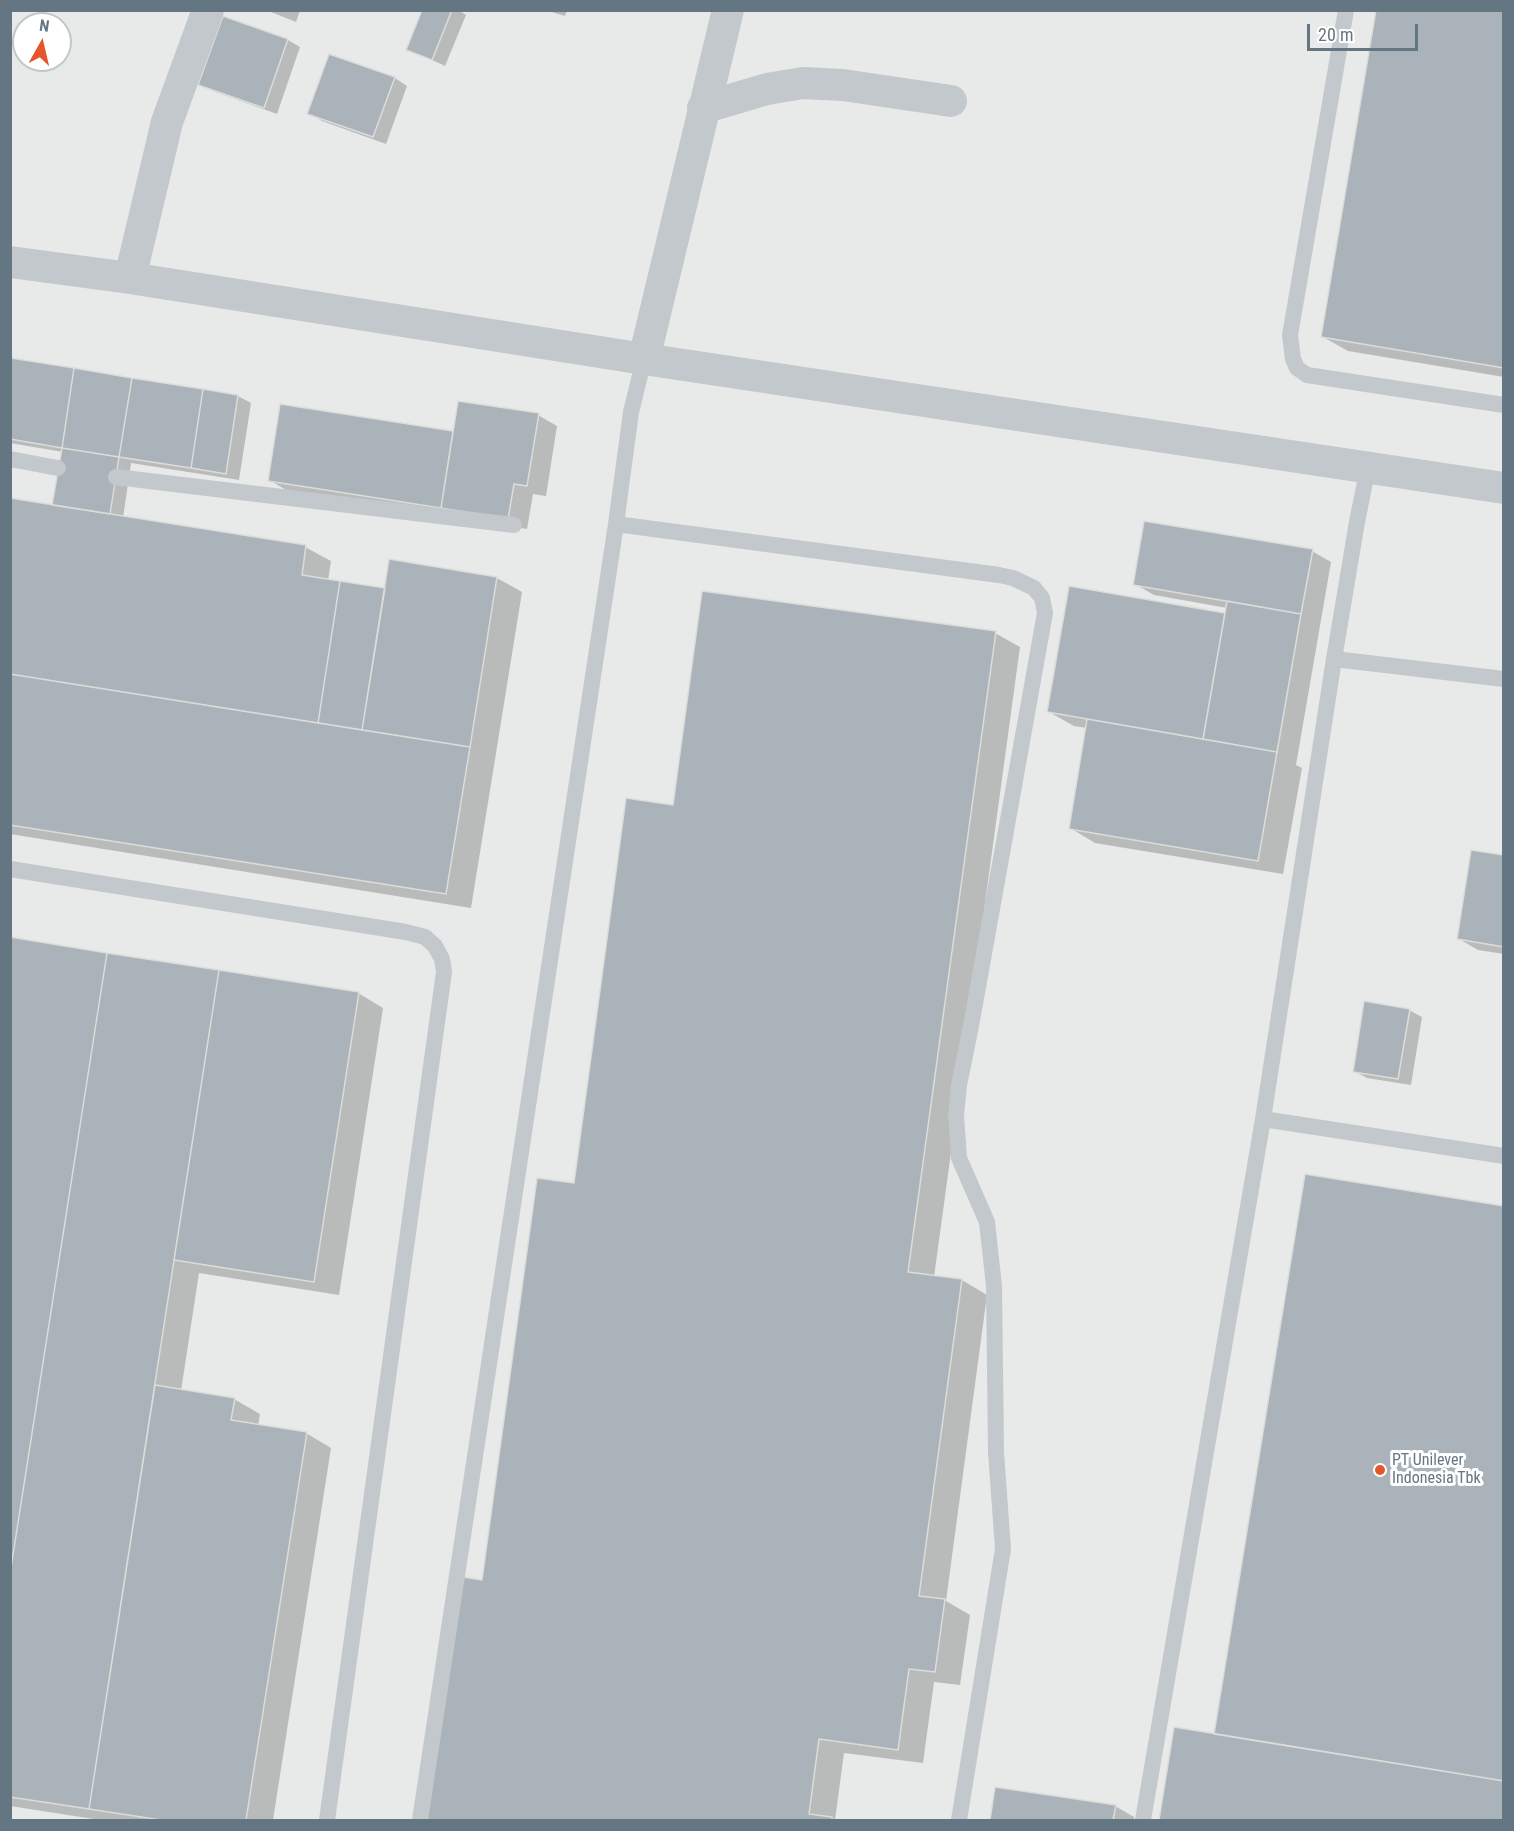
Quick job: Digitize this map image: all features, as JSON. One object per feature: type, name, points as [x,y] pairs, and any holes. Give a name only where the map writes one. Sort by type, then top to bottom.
[{"type":"street","points":[[130,278],[168,122],[208,10]]},
{"type":"street","points":[[644,359],[728,10]]},
{"type":"street","points":[[703,108],[767,89],[803,83],[843,85],[951,101]]},
{"type":"street","points":[[10,262],[130,278],[644,359],[1503,488]]},
{"type":"lane","points":[[1346,10],[1290,335],[1293,358],[1297,368],[1307,375],[1503,405]]},
{"type":"lane","points":[[420,1821],[631,412],[644,359]]},
{"type":"lane","points":[[10,459],[58,468]]},
{"type":"lane","points":[[1143,1821],[1263,1119],[1334,659],[1368,467]]},
{"type":"lane","points":[[116,477],[514,525]]},
{"type":"lane","points":[[616,524],[1006,576],[1034,588],[1042,598],[1045,613],[959,1084],[956,1115],[959,1158],[987,1222],[994,1286],[996,1452],[1003,1549],[959,1821]]},
{"type":"lane","points":[[1334,659],[1503,679]]},
{"type":"lane","points":[[10,869],[406,932],[425,937],[435,946],[442,959],[444,972],[327,1821]]},
{"type":"lane","points":[[1263,1119],[1503,1156]]},
{"type":"shaded area","points":[[11,11],[1503,11],[1503,1820],[11,1820]]},
{"type":"building","points":[[422,10],[452,10],[432,60],[406,50]]},
{"type":"building","points":[[1376,10],[1504,10],[1504,368],[1321,337]]},
{"type":"building","points":[[223,16],[288,39],[264,108],[198,85]]},
{"type":"building","points":[[329,54],[395,77],[373,137],[307,114]]},
{"type":"building","points":[[11,358],[74,368],[62,448],[10,439]]},
{"type":"building","points":[[74,368],[132,378],[119,457],[62,448]]},
{"type":"building","points":[[132,378],[203,389],[191,468],[119,457]]},
{"type":"building","points":[[203,389],[238,395],[226,474],[191,468]]},
{"type":"building","points":[[458,401],[539,413],[527,486],[514,484],[508,519],[441,508]]},
{"type":"building","points":[[280,404],[453,431],[441,508],[268,481]]},
{"type":"building","points":[[62,448],[119,457],[110,514],[52,505]]},
{"type":"building","points":[[10,498],[306,545],[302,575],[340,581],[318,723],[10,674]]},
{"type":"building","points":[[1144,521],[1313,549],[1301,614],[1133,585]]},
{"type":"building","points":[[389,559],[497,577],[470,747],[362,730]]},
{"type":"building","points":[[340,581],[385,588],[362,730],[318,723]]},
{"type":"building","points":[[1069,586],[1225,613],[1203,739],[1047,712]]},
{"type":"building","points":[[702,591],[996,631],[908,1272],[962,1279],[919,1596],[945,1599],[935,1672],[909,1669],[898,1750],[819,1739],[809,1814],[832,1817],[832,1820],[424,1820],[457,1576],[482,1580],[537,1178],[574,1183],[626,798],[673,805]]},
{"type":"building","points":[[1227,601],[1301,614],[1277,752],[1203,739]]},
{"type":"building","points":[[10,674],[470,747],[446,894],[10,825]]},
{"type":"building","points":[[1087,719],[1277,752],[1258,861],[1069,829]]},
{"type":"building","points":[[1471,850],[1504,855],[1504,947],[1457,939]]},
{"type":"building","points":[[10,937],[107,953],[10,1574]]},
{"type":"building","points":[[107,953],[219,970],[89,1809],[10,1797],[10,1574]]},
{"type":"building","points":[[219,970],[359,992],[314,1282],[174,1260]]},
{"type":"building","points":[[1364,1001],[1410,1009],[1398,1079],[1353,1072]]},
{"type":"building","name":"PT Unilever Indonesia Tbk","points":[[1305,1174],[1504,1206],[1504,1781],[1214,1734]]},
{"type":"building","points":[[155,1385],[235,1398],[231,1420],[307,1432],[246,1820],[161,1820],[89,1809]]},
{"type":"building","points":[[1174,1727],[1504,1781],[1504,1820],[1159,1820]]},
{"type":"building","points":[[995,1787],[1116,1805],[1113,1820],[990,1820]]},
{"type":"place","name":"PT Unilever Indonesia Tbk","points":[[1380,1470]]}]
